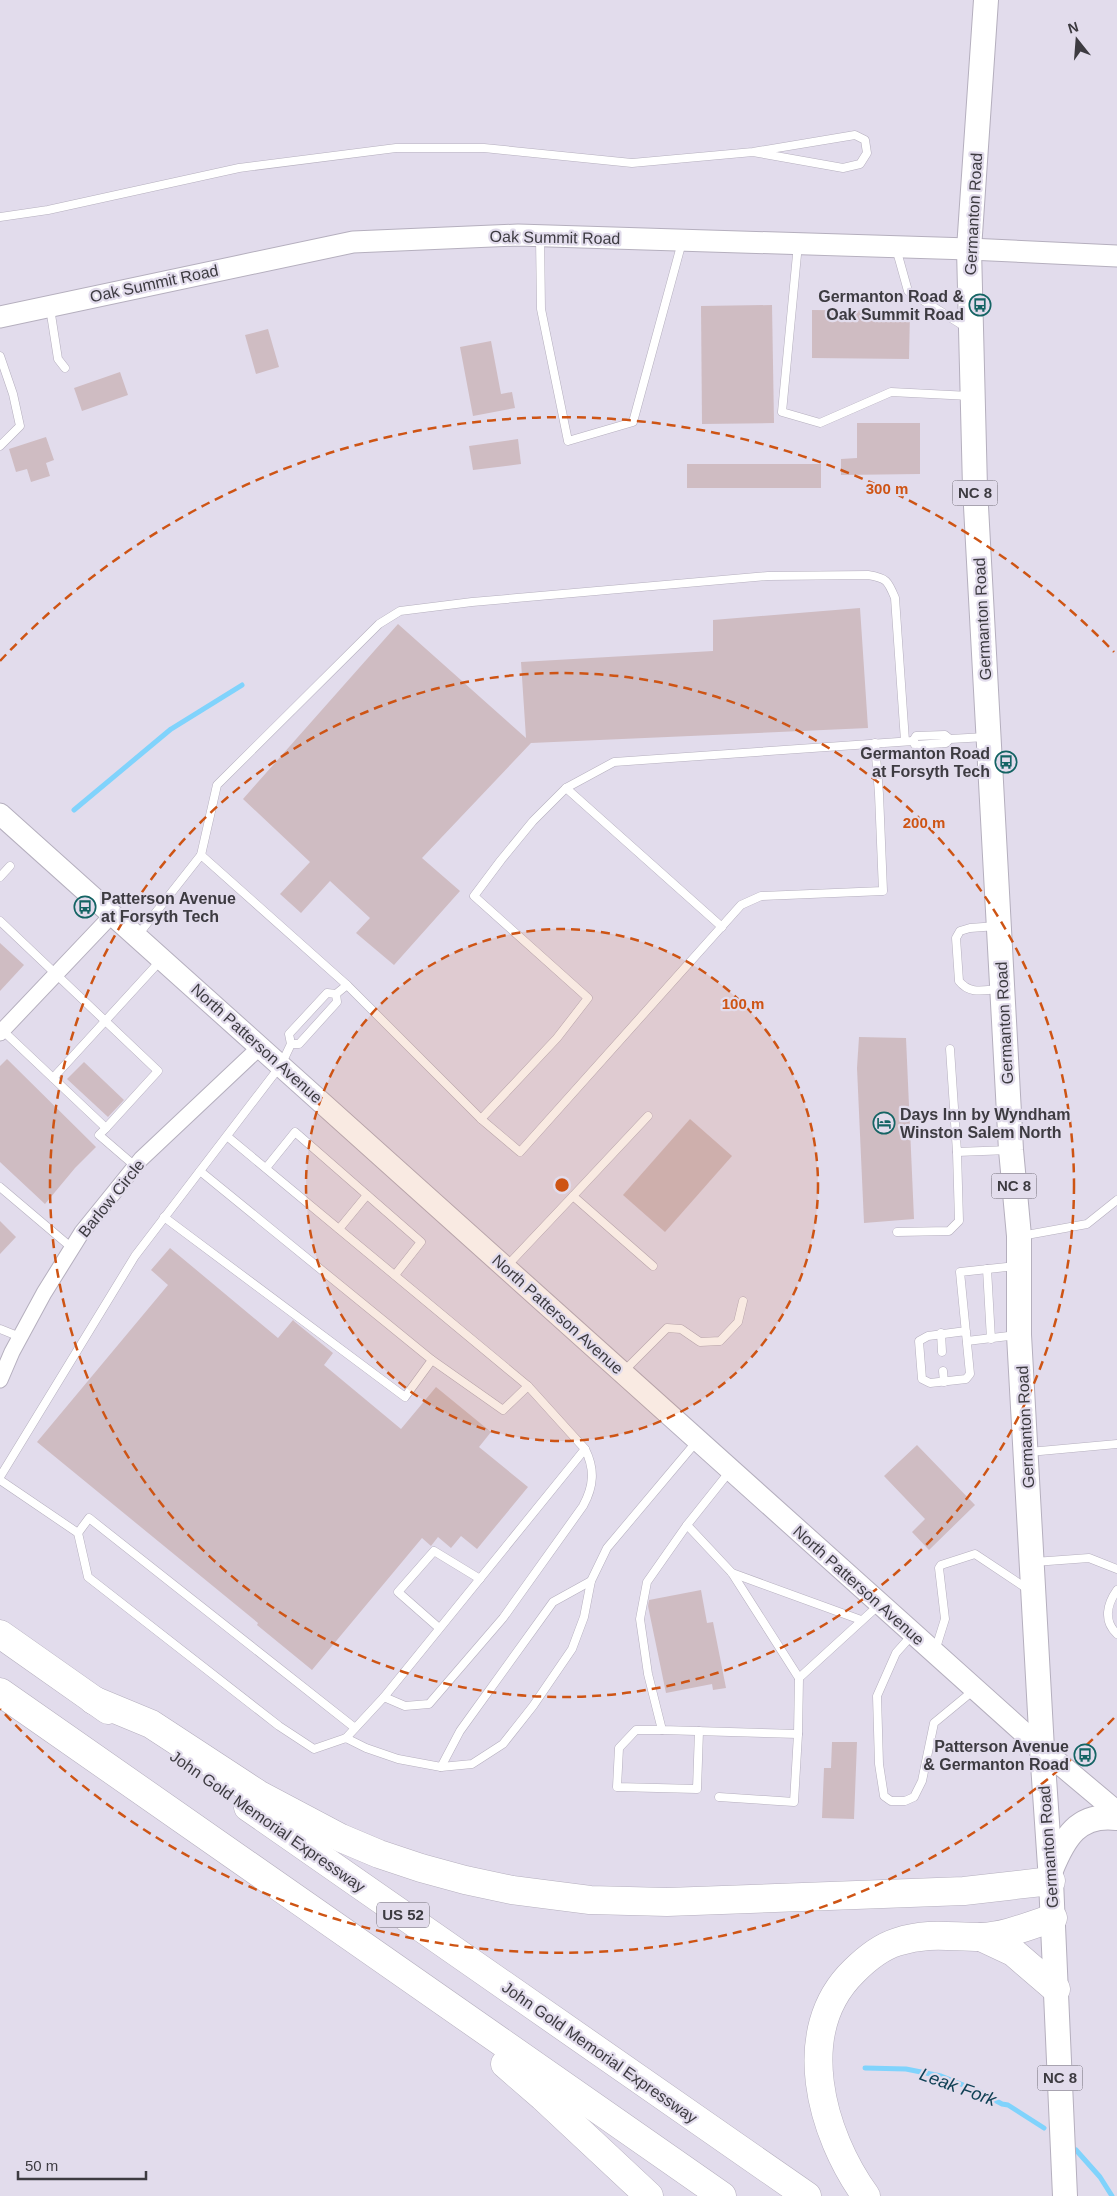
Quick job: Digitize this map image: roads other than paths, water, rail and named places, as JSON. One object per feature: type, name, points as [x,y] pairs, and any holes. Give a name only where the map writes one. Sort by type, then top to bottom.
[{"type":"highway","name":"John Gold Memorial Expressway","points":[[0,1634],[807,2196]]},
{"type":"highway","name":"US 52","points":[[0,1692],[722,2196]]},
{"type":"highway","points":[[93,1700],[152,1724],[258,1794],[299,1818],[341,1838],[379,1854],[421,1868],[512,1890],[590,1900],[676,1901],[964,1891],[1051,1876]]},
{"type":"highway","points":[[866,2196],[853,2178],[835,2142],[823,2104],[819,2077],[819,2034],[827,2008],[842,1982],[866,1958],[896,1942],[927,1935],[979,1937],[1009,1934],[1052,1918]]},
{"type":"highway","points":[[979,1937],[1013,1952],[1056,1989]]},
{"type":"highway","points":[[380,1958],[543,2097],[649,2196]]},
{"type":"main road","name":"Germanton Road","points":[[986,0],[969,249],[974,488],[1011,1150],[1018,1236],[1019,1335],[1051,1876],[1066,2196]]},
{"type":"main road","name":"Oak Summit Road","points":[[0,317],[353,242],[540,235],[896,246],[1117,256]]},
{"type":"main road","name":"North Patterson Avenue","points":[[4,821],[261,1046],[730,1470],[975,1689],[1117,1812]]},
{"type":"main road","points":[[1051,1876],[1058,1854],[1076,1827],[1088,1820],[1102,1816],[1117,1818]]},
{"type":"street","points":[[1,1030],[112,914]]},
{"type":"street","name":"Barlow Circle","points":[[0,1380],[20,1337],[44,1293],[82,1232],[135,1166],[261,1046]]},
{"type":"lane","points":[[0,217],[48,210],[239,168],[396,148],[484,148],[632,163],[753,152],[855,135],[865,140],[867,153],[860,164],[842,168],[753,152]]},
{"type":"lane","points":[[540,235],[541,309],[568,441],[633,422],[682,240]]},
{"type":"lane","points":[[798,244],[782,412],[820,424],[891,392],[972,396]]},
{"type":"lane","points":[[896,246],[908,291],[971,330]]},
{"type":"lane","points":[[50,306],[58,359],[65,368]]},
{"type":"lane","points":[[0,356],[13,394],[20,426],[0,446]]},
{"type":"lane","points":[[137,936],[201,855],[217,785],[379,624],[400,611],[472,602],[768,576],[868,575],[884,578],[889,583],[895,598],[909,741]]},
{"type":"lane","points":[[482,1119],[557,1038],[588,998],[474,896],[500,860],[533,821],[566,788],[614,762],[909,741],[919,736],[946,735],[950,739],[988,736]]},
{"type":"lane","points":[[201,855],[347,985],[482,1119],[520,1152],[741,905],[761,896],[883,891],[875,743]]},
{"type":"lane","points":[[566,788],[722,927]]},
{"type":"lane","points":[[0,877],[10,866]]},
{"type":"lane","points":[[0,921],[158,1071],[98,1135],[135,1166]]},
{"type":"lane","points":[[999,926],[970,928],[960,931],[956,938],[959,981],[963,986],[970,991],[1002,988]]},
{"type":"lane","points":[[53,1078],[162,958]]},
{"type":"lane","points":[[347,985],[336,994],[327,993],[289,1034],[291,1044],[281,1065],[228,1137],[135,1256],[0,1478],[78,1533],[88,1577],[279,1726],[314,1749],[346,1738],[356,1728],[384,1697],[585,1449]]},
{"type":"lane","points":[[291,1044],[299,1044],[337,1002],[336,994]]},
{"type":"lane","points":[[1,1030],[106,1128]]},
{"type":"lane","points":[[897,1232],[948,1231],[959,1220],[957,1152],[950,1049]]},
{"type":"lane","points":[[506,1267],[648,1116]]},
{"type":"lane","points":[[266,1168],[295,1132],[421,1242],[395,1275]]},
{"type":"lane","points":[[228,1137],[528,1386],[585,1449],[590,1460],[593,1478],[589,1495],[503,1618],[429,1704],[405,1706],[384,1697]]},
{"type":"lane","points":[[957,1152],[1011,1150]]},
{"type":"lane","points":[[200,1171],[432,1360],[503,1410],[528,1386]]},
{"type":"lane","points":[[0,1187],[72,1248]]},
{"type":"lane","points":[[339,1229],[367,1195]]},
{"type":"lane","points":[[573,1196],[653,1266]]},
{"type":"lane","points":[[1018,1236],[1087,1224],[1117,1200]]},
{"type":"lane","points":[[164,1217],[405,1397],[432,1360]]},
{"type":"lane","points":[[966,1331],[941,1333],[928,1336],[919,1341],[922,1379],[930,1384],[966,1379],[970,1374],[967,1341],[966,1331],[960,1272],[1018,1265]]},
{"type":"lane","points":[[986,1269],[991,1339]]},
{"type":"lane","points":[[623,1372],[667,1328],[681,1328],[700,1342],[720,1341],[738,1322],[743,1301]]},
{"type":"lane","points":[[0,1329],[20,1337]]},
{"type":"lane","points":[[941,1333],[942,1352]]},
{"type":"lane","points":[[967,1341],[1019,1335]]},
{"type":"lane","points":[[943,1371],[944,1382]]},
{"type":"lane","points":[[346,1738],[366,1748],[398,1759],[441,1767],[472,1764],[503,1744],[533,1706],[572,1649],[584,1617],[591,1580],[607,1548],[698,1440]]},
{"type":"lane","points":[[1027,1452],[1117,1444]]},
{"type":"lane","points":[[662,1730],[648,1674],[640,1619],[647,1582],[686,1525],[730,1470]]},
{"type":"lane","points":[[78,1533],[89,1518],[356,1728]]},
{"type":"lane","points":[[686,1525],[732,1573],[799,1678],[794,1802],[719,1797]]},
{"type":"lane","points":[[439,1628],[398,1592],[434,1551],[480,1579]]},
{"type":"lane","points":[[935,1652],[945,1619],[939,1568],[941,1564],[975,1554],[1034,1593]]},
{"type":"lane","points":[[1032,1562],[1089,1558],[1117,1569]]},
{"type":"lane","points":[[732,1573],[861,1620]]},
{"type":"lane","points":[[441,1767],[460,1731],[553,1602],[591,1580]]},
{"type":"lane","points":[[1117,1590],[1109,1601],[1108,1617],[1113,1631],[1117,1634]]},
{"type":"lane","points":[[799,1678],[880,1604]]},
{"type":"lane","points":[[914,1633],[896,1653],[877,1696],[879,1764],[884,1796],[891,1802],[905,1801],[914,1797],[922,1781],[934,1723],[975,1689]]},
{"type":"lane","points":[[699,1731],[697,1789],[617,1787],[619,1748],[636,1730],[662,1730],[699,1731],[798,1734]]},
{"type":"waterway","points":[[74,810],[171,729],[242,685]]},
{"type":"waterway","name":"Leak Fork","points":[[865,2068],[906,2069],[941,2076],[1008,2105],[1044,2128]]},
{"type":"waterway","name":"Leak Fork","points":[[1076,2150],[1100,2177],[1112,2196]]},
{"type":"place","name":"Germanton Road & Oak Summit Road","points":[[980,305]]},
{"type":"place","name":"Germanton Road at Forsyth Tech","points":[[1006,762]]},
{"type":"place","name":"Patterson Avenue at Forsyth Tech","points":[[85,907]]},
{"type":"place","name":"Days Inn by Wyndham Winston Salem North","points":[[884,1123]]},
{"type":"place","name":"Patterson Avenue & Germanton Road","points":[[1085,1755]]}]
